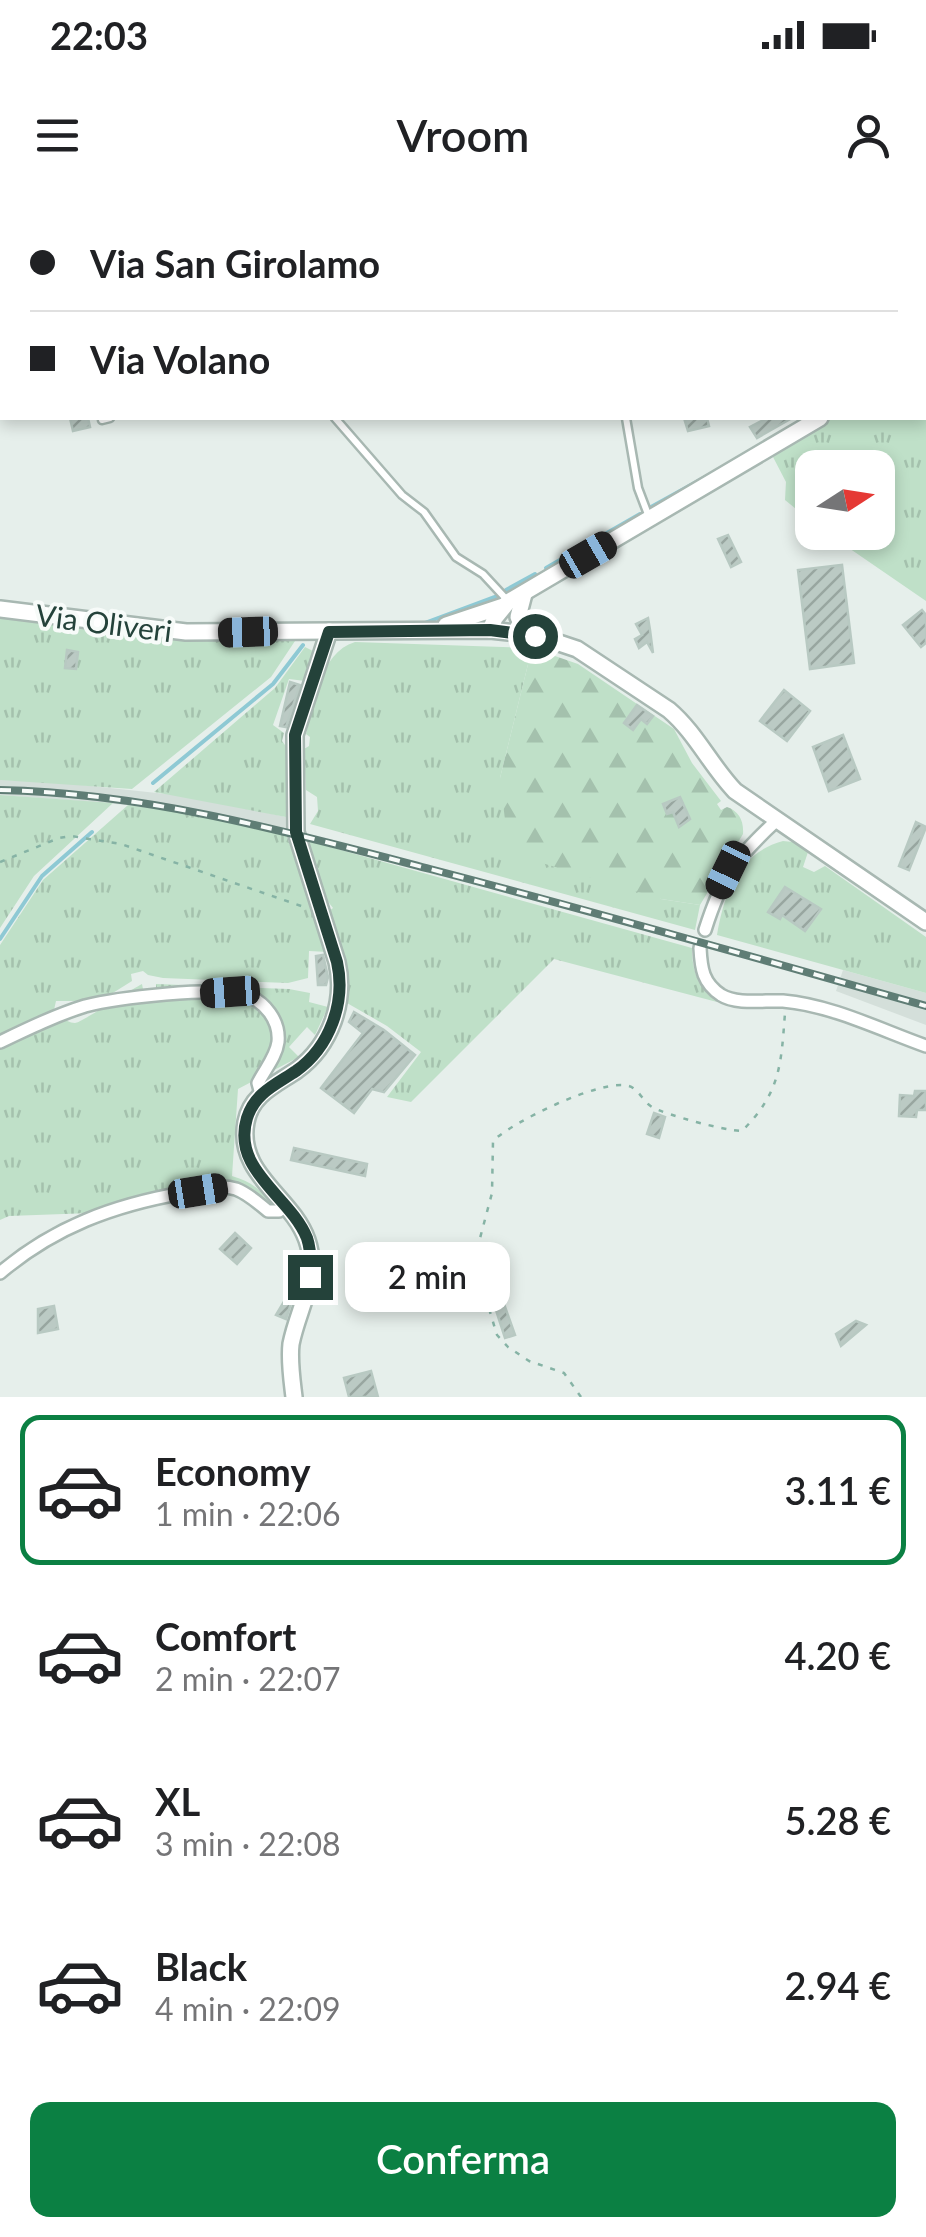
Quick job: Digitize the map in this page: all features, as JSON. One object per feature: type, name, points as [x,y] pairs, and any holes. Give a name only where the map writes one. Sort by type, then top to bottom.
[{"type":"street","points":[[428,631],[506,604],[817,420]]},
{"type":"street","points":[[526,592],[520,600],[518,617],[535,636]]},
{"type":"street","points":[[490,630],[506,604]]},
{"type":"street","name":"Via Oliveri","points":[[0,609],[186,632],[490,630],[535,636],[577,650],[669,710],[690,731],[735,792],[926,922]]},
{"type":"street","points":[[294,1397],[291,1346],[308,1292],[311,1262],[306,1238],[253,1168],[246,1149],[246,1122],[262,1094],[312,1058],[337,1014],[340,999],[342,983],[337,962],[296,832],[295,735],[329,632]]},
{"type":"street","points":[[706,930],[728,870],[776,821]]},
{"type":"street","points":[[700,948],[701,968],[708,986],[726,999],[812,1006],[926,1046]]},
{"type":"street","points":[[0,1042],[88,1006],[166,996],[230,992],[247,995],[269,1011],[278,1032],[273,1058],[258,1083],[262,1094]]},
{"type":"street","points":[[0,1273],[52,1236],[93,1215],[123,1206],[222,1187],[250,1196],[268,1212],[284,1206]]},
{"type":"lane","points":[[337,420],[402,495],[424,512],[456,556],[483,574],[506,604]]},
{"type":"lane","points":[[626,420],[638,488],[650,518]]},
{"type":"path","points":[[0,862],[72,836],[121,844],[304,907]]},
{"type":"path","points":[[581,1397],[564,1373],[529,1360],[508,1348],[497,1335],[487,1302],[479,1242],[492,1193],[493,1142],[512,1126],[555,1106],[618,1085],[634,1088],[648,1106],[742,1131],[756,1118],[782,1068],[786,1001]]},
{"type":"shaded area","points":[[0,780],[194,797],[286,817],[286,834],[128,805],[0,795]]},
{"type":"shaded area","points":[[843,970],[926,993],[926,1025],[836,991]]},
{"type":"green space","points":[[828,420],[926,420],[926,601],[852,550],[895,550],[895,450],[795,450],[795,508],[785,500],[786,482],[773,457]]},
{"type":"green space","points":[[0,618],[106,629],[297,638],[271,677],[132,789],[0,780]]},
{"type":"green space","points":[[355,642],[532,648],[500,778],[661,899],[700,905],[695,930],[310,824],[318,811],[317,797],[306,790],[304,749],[309,746],[310,737],[306,734],[312,708],[320,680],[333,657]]},
{"type":"green space","points":[[305,647],[313,651],[305,681],[289,679],[273,725],[284,733],[282,741],[288,749],[286,817],[154,792],[275,688]]},
{"type":"green space","points":[[532,648],[578,664],[674,729],[692,763],[721,801],[717,804],[721,810],[727,807],[740,817],[743,834],[700,905],[661,899],[509,853],[500,778]]},
{"type":"green space","points":[[0,795],[113,803],[34,876],[0,928]]},
{"type":"green space","points":[[128,805],[286,834],[328,952],[309,951],[308,978],[288,983],[163,978],[143,971],[131,974],[132,981],[92,1006],[83,1001],[56,1001],[54,1010],[75,1023],[142,984],[143,989],[156,990],[156,984],[289,989],[310,993],[309,1002],[328,1007],[315,1035],[307,1027],[289,1047],[299,1057],[238,1089],[232,1176],[255,1187],[272,1207],[231,1184],[91,1213],[9,1216],[0,1220],[0,945],[43,880]]},
{"type":"green space","points":[[305,840],[692,948],[697,978],[717,1002],[554,959],[411,1102],[387,1097],[421,1052],[347,1003],[344,955],[329,911],[333,908],[322,894]]},
{"type":"green space","points":[[783,841],[793,842],[808,852],[803,867],[814,872],[825,866],[926,937],[926,993],[717,935],[729,890],[744,865]]},
{"type":"building","points":[[70,420],[88,420],[90,427],[73,431]]},
{"type":"building","points":[[685,420],[708,420],[709,426],[688,431]]},
{"type":"building","points":[[763,420],[788,420],[757,438],[750,427]]},
{"type":"building","points":[[728,535],[741,562],[731,567],[718,539]]},
{"type":"building","points":[[842,565],[854,663],[810,669],[798,570]]},
{"type":"building","points":[[922,610],[926,615],[926,643],[921,647],[903,625]]},
{"type":"building","points":[[648,618],[653,653],[647,642],[639,648],[635,639],[642,635],[636,624]]},
{"type":"building","points":[[67,650],[78,652],[76,669],[65,668]]},
{"type":"building","points":[[290,682],[300,685],[286,727],[280,726]]},
{"type":"building","points":[[784,690],[810,711],[787,741],[760,721]]},
{"type":"building","points":[[637,705],[653,716],[647,724],[641,719],[633,730],[624,723]]},
{"type":"building","points":[[843,735],[860,779],[829,791],[813,747]]},
{"type":"building","points":[[680,797],[690,819],[679,827],[673,812],[667,814],[663,804]]},
{"type":"building","points":[[916,822],[926,827],[909,870],[899,866]]},
{"type":"building","points":[[785,887],[821,909],[805,931],[782,915],[780,919],[768,912]]},
{"type":"building","points":[[323,955],[328,977],[326,985],[318,985],[316,956]]},
{"type":"building","points":[[354,1012],[415,1055],[384,1092],[372,1089],[354,1113],[321,1088],[363,1033],[349,1022]]},
{"type":"building","points":[[915,1091],[926,1091],[926,1110],[917,1110],[916,1117],[899,1116],[900,1095],[914,1096]]},
{"type":"building","points":[[654,1113],[665,1117],[659,1138],[647,1134]]},
{"type":"building","points":[[294,1148],[367,1164],[365,1176],[291,1160]]},
{"type":"building","points":[[235,1233],[251,1248],[237,1264],[220,1249]]},
{"type":"building","points":[[291,1290],[295,1291],[286,1319],[276,1315]]},
{"type":"building","points":[[504,1304],[515,1335],[505,1338],[495,1307]]},
{"type":"building","points":[[54,1306],[58,1329],[38,1333],[38,1309]]},
{"type":"building","points":[[856,1321],[866,1325],[841,1346],[836,1334]]},
{"type":"building","points":[[371,1371],[378,1397],[349,1397],[344,1378]]},
{"type":"waterway","points":[[651,507],[709,475]]},
{"type":"waterway","points":[[546,568],[640,514]]},
{"type":"waterway","points":[[506,590],[535,574]]},
{"type":"waterway","points":[[422,624],[497,596]]},
{"type":"waterway","points":[[153,783],[273,684],[303,645]]},
{"type":"waterway","points":[[0,939],[42,876],[92,832]]},
{"type":"railway","points":[[0,790],[109,798],[271,829],[554,902],[926,1006]]},
{"type":"route","points":[[310,1277],[306,1238],[253,1168],[246,1149],[246,1122],[253,1104],[268,1088],[312,1058],[337,1014],[342,983],[296,832],[295,735],[329,632],[490,630],[535,636]]}]
